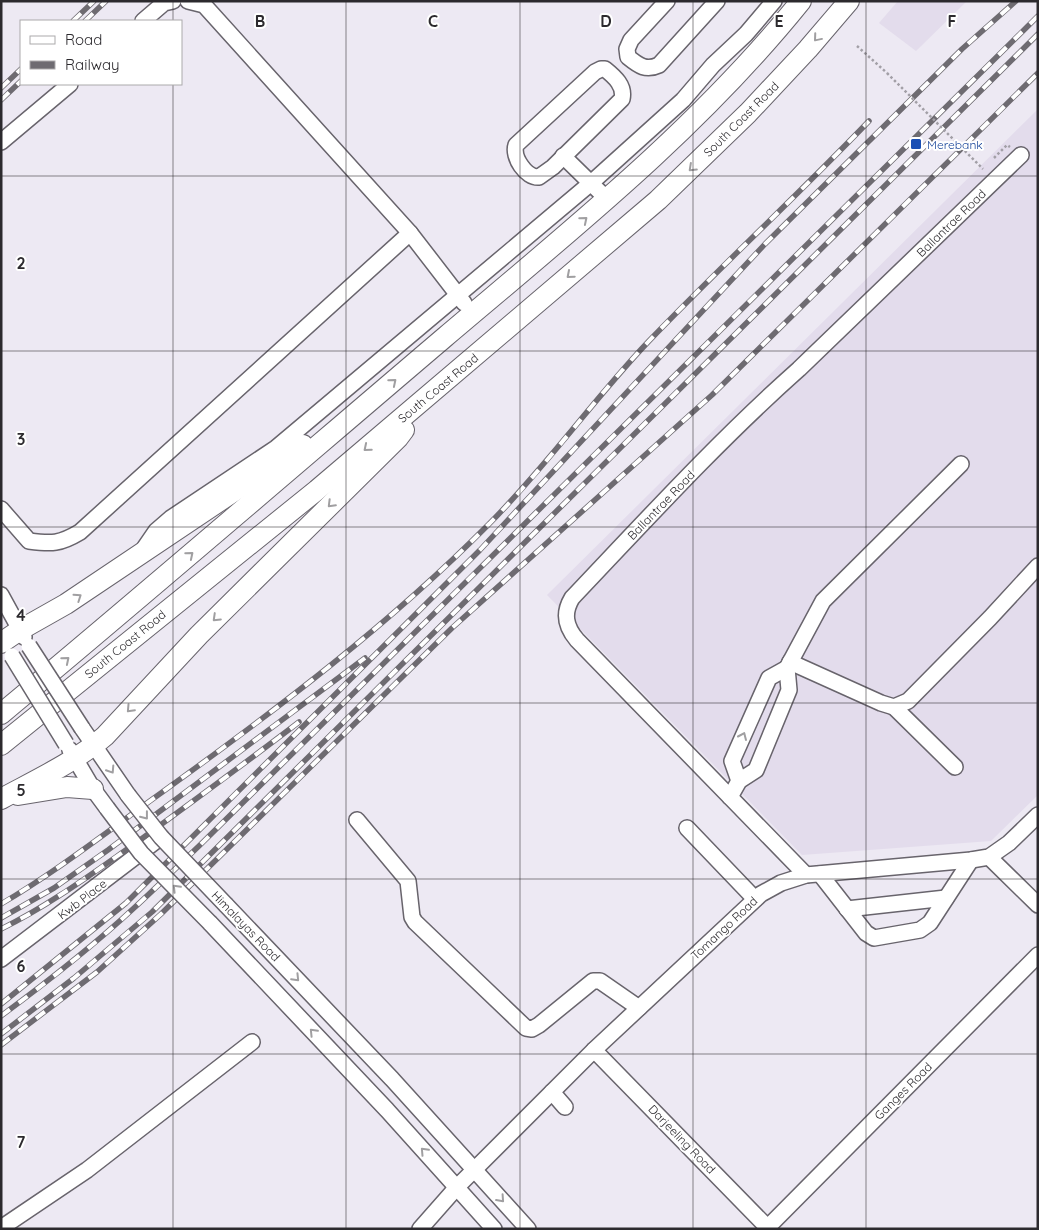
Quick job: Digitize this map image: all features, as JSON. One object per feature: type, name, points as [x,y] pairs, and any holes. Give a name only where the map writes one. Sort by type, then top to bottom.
[{"type":"main road","name":"South Coast Road","points":[[1,745],[260,537],[658,200],[715,147],[808,49],[848,1]]},
{"type":"main road","name":"South Coast Road","points":[[1,714],[608,200],[706,107],[780,28],[800,2]]},
{"type":"main road","points":[[529,266],[553,290]]},
{"type":"main road","points":[[4,645],[25,638],[66,604],[376,396]]},
{"type":"main road","points":[[2,799],[70,751],[95,745],[105,736],[199,635],[398,438],[421,402]]},
{"type":"main road","points":[[2,799],[68,787],[93,789]]},
{"type":"street","points":[[144,20],[164,4],[173,1]]},
{"type":"street","points":[[188,1],[204,5],[410,233],[473,314]]},
{"type":"street","points":[[666,1],[630,40],[627,48],[628,57],[641,67],[652,68],[659,65],[717,1]]},
{"type":"street","points":[[139,555],[156,531],[171,518],[276,448],[591,184],[683,100],[713,65],[746,34],[774,1]]},
{"type":"street","points":[[605,69],[621,85],[623,91],[622,99],[562,156],[553,166],[536,178],[520,164],[514,150],[519,141],[584,81],[598,70],[605,69]]},
{"type":"street","points":[[1,142],[69,85]]},
{"type":"street","points":[[562,156],[608,200]]},
{"type":"street","name":"Ballantrae Road","points":[[946,898],[926,928],[874,938],[866,933],[847,909],[730,797],[571,633],[566,620],[566,612],[572,598],[658,507],[770,395],[1021,156]]},
{"type":"street","points":[[1,509],[29,541],[48,544],[65,541],[80,532],[410,233]]},
{"type":"street","points":[[739,781],[732,761],[769,678],[788,665],[823,601],[961,464]]},
{"type":"street","points":[[894,707],[908,701],[1038,566]]},
{"type":"street","name":"Himalayas Road","points":[[1,595],[25,638],[82,728],[128,795],[161,837],[392,1079],[528,1229]]},
{"type":"street","name":"Himalayas Road","points":[[4,645],[93,789],[142,853],[457,1186],[494,1229]]},
{"type":"street","points":[[730,797],[739,781],[756,770],[789,690],[788,665]]},
{"type":"street","points":[[788,665],[894,707],[954,767]]},
{"type":"street","name":"Tomango Road","points":[[420,1229],[457,1186],[594,1050],[755,899],[772,888],[813,875],[989,857],[1009,843],[1038,816]]},
{"type":"street","points":[[357,820],[408,881],[412,917],[415,922],[526,1028],[532,1029],[539,1025],[593,981],[600,981],[639,1008]]},
{"type":"street","points":[[687,828],[755,899]]},
{"type":"street","name":"Kwb Place","points":[[5,957],[161,837]]},
{"type":"street","points":[[989,857],[1038,905]]},
{"type":"street","points":[[847,909],[946,898],[971,860]]},
{"type":"street","name":"Ganges Road","points":[[768,1228],[1038,955]]},
{"type":"street","points":[[1,1228],[87,1170],[252,1042]]},
{"type":"street","name":"Darjeeling Road","points":[[594,1050],[768,1228]]},
{"type":"street","points":[[552,1092],[565,1107]]},
{"type":"path","points":[[857,46],[887,73],[983,169]]},
{"type":"shaded area","points":[[898,1],[967,1],[916,51],[879,23]]},
{"type":"shaded area","points":[[1038,109],[1038,795],[991,841],[802,855],[547,595]]},
{"type":"railway","points":[[74,20],[94,1]]},
{"type":"railway","points":[[86,20],[106,1]]},
{"type":"railway","points":[[1,1004],[126,903],[480,550],[765,244],[962,49],[1016,1]]},
{"type":"railway","points":[[1,1016],[86,950],[200,845],[1038,16]]},
{"type":"railway","points":[[1,1034],[74,978],[152,912],[1038,34]]},
{"type":"railway","points":[[1,88],[20,70]]},
{"type":"railway","points":[[1,1045],[97,972],[161,914],[452,628],[712,395],[1038,73]]},
{"type":"railway","points":[[1,100],[20,82]]},
{"type":"railway","points":[[1,904],[82,850],[247,730],[372,632],[412,597],[510,502],[648,342],[869,121]]},
{"type":"railway","points":[[1,918],[54,888],[108,850],[365,658]]},
{"type":"railway","points":[[1,929],[52,900],[101,868],[299,722]]},
{"type":"place","name":"Merebank","points":[[916,144]]}]
